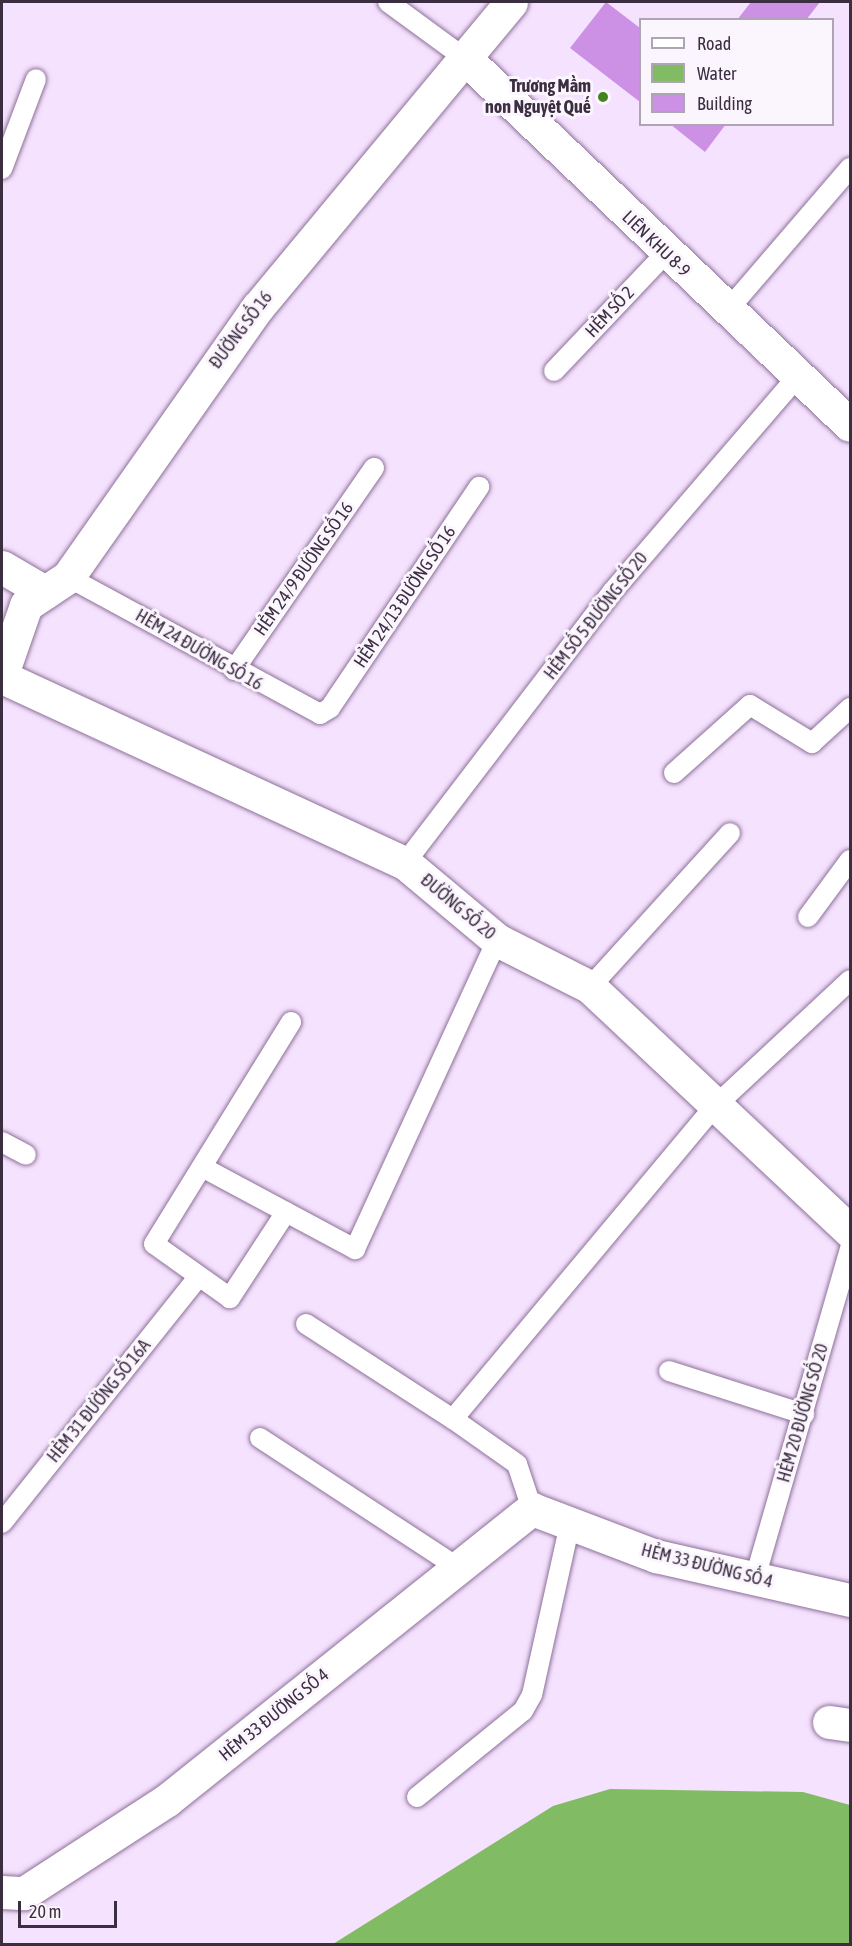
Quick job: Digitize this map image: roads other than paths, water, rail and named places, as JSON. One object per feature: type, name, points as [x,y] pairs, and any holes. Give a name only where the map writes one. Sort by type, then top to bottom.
[{"type":"street","name":"ĐƯỜNG SỐ 16","points":[[2,676],[26,605],[57,584],[258,307],[511,2]]},
{"type":"street","name":"LIÊN KHU 8-9","points":[[466,59],[665,254],[850,425]]},
{"type":"street","points":[[2,567],[57,584]]},
{"type":"street","name":"ĐƯỜNG SỐ 20","points":[[2,676],[263,793],[405,863],[497,940],[590,987],[714,1107],[850,1231]]},
{"type":"street","name":"HẺM 33 ĐƯỜNG SỐ 4","points":[[2,1892],[24,1893],[166,1800],[532,1509],[656,1556],[850,1600]]},
{"type":"lane","points":[[388,2],[466,59]]},
{"type":"lane","points":[[2,169],[36,79]]},
{"type":"lane","points":[[728,311],[850,168]]},
{"type":"lane","name":"HẺM SỐ 2","points":[[554,371],[665,254]]},
{"type":"lane","name":"HẺM SỐ 5 ĐƯỜNG SỐ 20","points":[[405,863],[613,591],[797,377]]},
{"type":"lane","name":"HẺM 24/9 ĐƯỜNG SỐ 16","points":[[234,670],[374,468]]},
{"type":"lane","name":"HẺM 24/13 ĐƯỜNG SỐ 16","points":[[330,708],[479,487]]},
{"type":"lane","name":"HẺM 24 ĐƯỜNG SỐ 16","points":[[57,584],[234,670],[309,712],[330,708]]},
{"type":"lane","points":[[674,773],[750,705],[812,743],[850,708]]},
{"type":"lane","points":[[590,987],[730,833]]},
{"type":"lane","points":[[808,917],[850,860]]},
{"type":"lane","points":[[202,1167],[355,1249],[497,940]]},
{"type":"lane","points":[[453,1419],[714,1107],[850,980]]},
{"type":"lane","points":[[286,1212],[230,1298],[197,1279],[154,1244],[291,1022]]},
{"type":"lane","points":[[2,1142],[26,1155]]},
{"type":"lane","name":"HẺM 20 ĐƯỜNG SỐ 20","points":[[755,1578],[850,1248]]},
{"type":"lane","name":"HẺM 31 ĐƯỜNG SỐ 16A","points":[[2,1523],[197,1279]]},
{"type":"lane","points":[[306,1324],[518,1464],[532,1509]]},
{"type":"lane","points":[[669,1371],[804,1414]]},
{"type":"lane","points":[[260,1438],[459,1568]]},
{"type":"lane","points":[[417,1797],[523,1711],[532,1695],[570,1524]]},
{"type":"water","points":[[610,1789],[803,1792],[850,1805],[850,1944],[333,1944],[553,1806]]},
{"type":"place","name":"Trương Mầm non Nguyệt Quế","points":[[603,97]]}]
